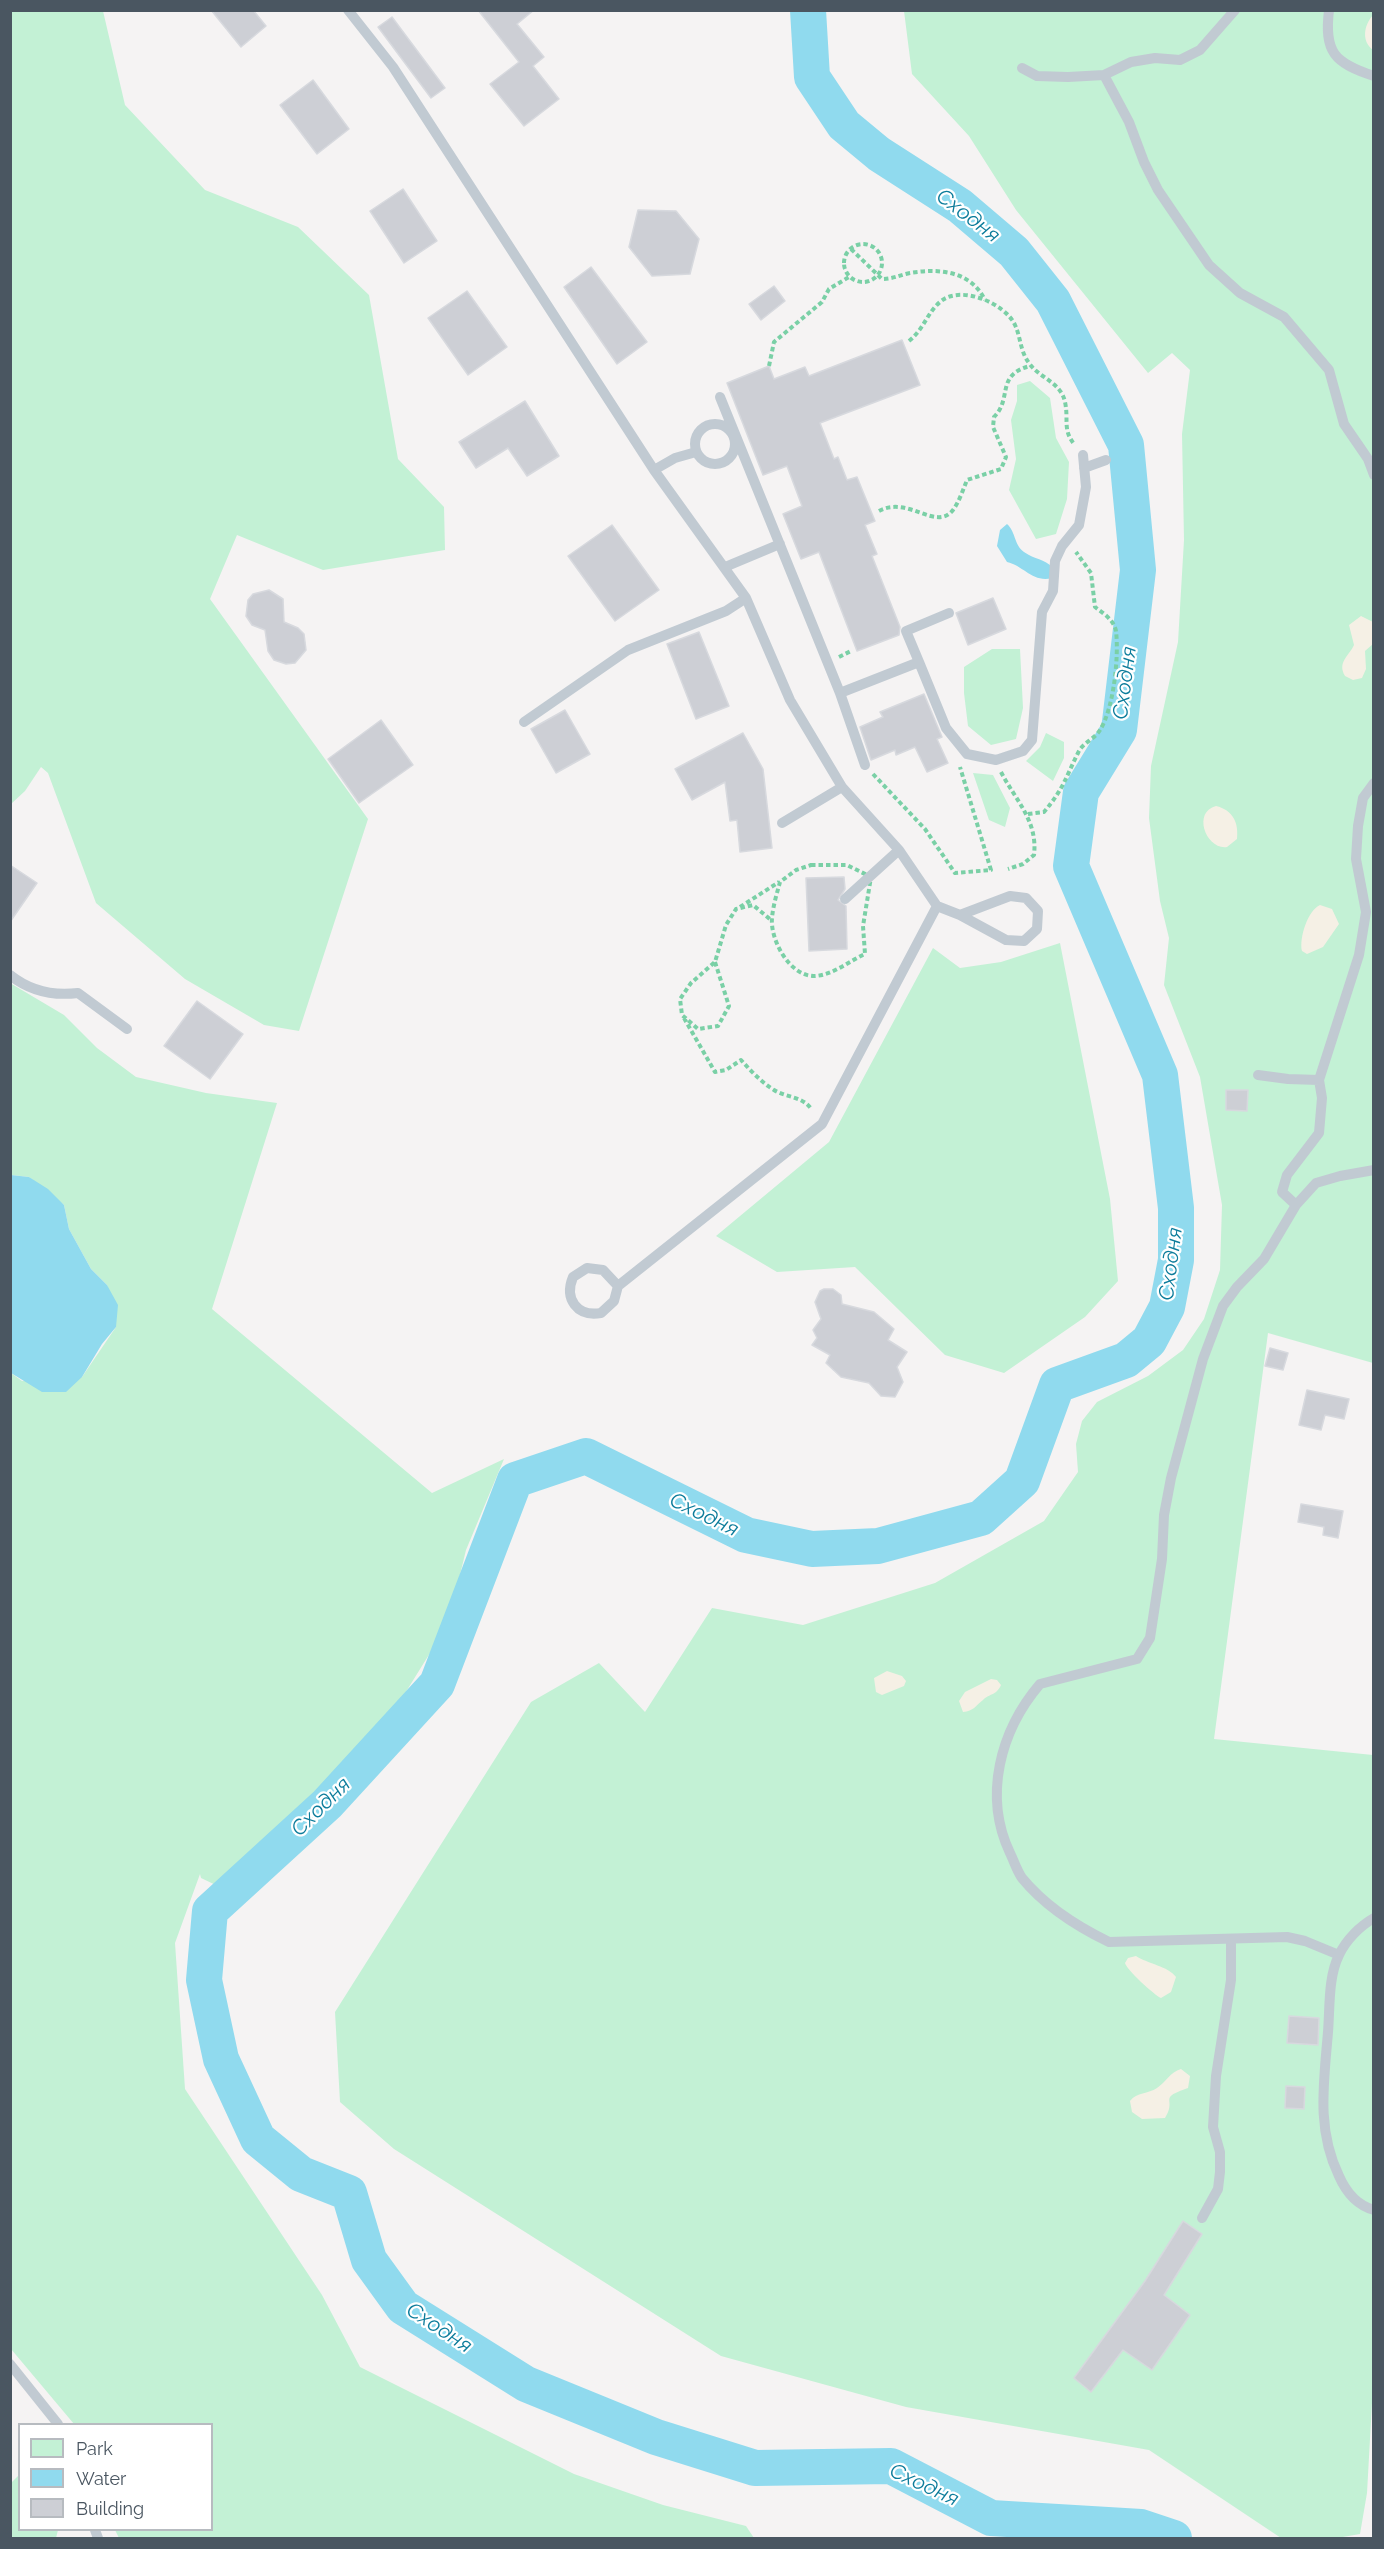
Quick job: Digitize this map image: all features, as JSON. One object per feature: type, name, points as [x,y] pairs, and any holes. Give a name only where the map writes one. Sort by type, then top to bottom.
[{"type":"lane","points":[[348,10],[393,67],[654,470],[746,598],[790,700],[842,787],[899,850],[937,906],[960,915],[994,935],[1016,943],[1032,936],[1039,920],[1033,903],[1018,896],[1010,896],[960,915]]},
{"type":"lane","points":[[1022,68],[1037,76],[1104,75],[1131,62],[1155,58],[1180,60],[1200,50],[1235,10]]},
{"type":"lane","points":[[1329,10],[1326,36],[1331,52],[1343,64],[1374,76]]},
{"type":"lane","points":[[1104,75],[1129,122],[1144,162],[1158,189],[1209,265],[1240,293],[1284,317],[1329,370],[1344,424],[1368,459],[1374,475]]},
{"type":"lane","points":[[720,397],[840,693],[865,765]]},
{"type":"lane","points":[[708,425],[724,426],[736,437],[734,454],[722,464],[707,463],[696,452],[697,436],[708,425]]},
{"type":"lane","points":[[654,470],[675,458],[696,452]]},
{"type":"lane","points":[[949,613],[906,631],[946,728],[967,754],[996,760],[1023,751],[1032,740],[1042,612],[1053,591],[1055,561],[1062,546],[1079,525],[1086,487],[1083,455]]},
{"type":"lane","points":[[1084,468],[1106,460]]},
{"type":"lane","points":[[724,567],[780,544]]},
{"type":"lane","points":[[524,722],[628,650],[726,611],[746,598]]},
{"type":"lane","points":[[840,693],[919,662]]},
{"type":"lane","points":[[1296,1204],[1282,1192],[1287,1175],[1319,1133],[1322,1098],[1319,1080],[1359,955],[1366,912],[1356,859],[1358,826],[1363,798],[1374,783]]},
{"type":"lane","points":[[782,824],[842,787]]},
{"type":"lane","points":[[845,899],[899,850]]},
{"type":"lane","points":[[618,1286],[603,1270],[587,1268],[573,1277],[570,1297],[574,1306],[582,1312],[601,1313],[614,1301],[618,1286],[822,1124],[937,906]]},
{"type":"lane","points":[[10,975],[36,990],[63,995],[78,993],[127,1029]]},
{"type":"lane","points":[[1258,1075],[1319,1080]]},
{"type":"lane","points":[[1339,1955],[1305,1941],[1287,1937],[1109,1942],[1091,1934],[1042,1900],[1020,1876],[998,1824],[997,1767],[1019,1715],[1040,1684],[1137,1659],[1150,1638],[1162,1559],[1164,1515],[1171,1478],[1203,1359],[1223,1306],[1237,1287],[1264,1259],[1296,1204],[1316,1184],[1340,1176],[1374,1170]]},
{"type":"lane","points":[[1374,1918],[1355,1934],[1339,1955],[1330,1995],[1322,2107],[1324,2137],[1331,2160],[1344,2187],[1354,2201],[1374,2210]]},
{"type":"lane","points":[[1202,2218],[1218,2189],[1220,2172],[1220,2152],[1213,2127],[1216,2076],[1230,1980],[1231,1939]]},
{"type":"lane","points":[[10,2364],[57,2423]]},
{"type":"path","points":[[849,277],[844,264],[851,249],[864,244],[878,251],[882,264],[876,276]]},
{"type":"path","points":[[851,249],[876,276]]},
{"type":"path","points":[[769,366],[774,342],[822,302],[829,289],[849,277],[864,282],[876,276],[896,279],[908,274],[932,271],[956,274],[978,286],[986,300]]},
{"type":"path","points":[[909,341],[921,332],[940,301],[958,294],[986,300],[998,307],[1014,324],[1019,346],[1030,366],[1052,381],[1065,401],[1065,428],[1070,439],[1083,455]]},
{"type":"path","points":[[879,511],[890,505],[899,506],[938,518],[952,512],[967,480],[1001,469],[1006,457],[993,427],[994,417],[1002,409],[1007,381],[1017,369],[1030,366]]},
{"type":"path","points":[[1028,814],[1044,812],[1062,792],[1079,750],[1099,733],[1107,717],[1114,692],[1116,629],[1110,619],[1095,607],[1091,573],[1073,548],[1070,536]]},
{"type":"path","points":[[865,765],[925,829],[955,873],[991,870],[962,779],[956,740]]},
{"type":"path","points":[[996,760],[1014,797],[1028,814],[1036,838],[1034,855],[1023,864],[1008,868]]},
{"type":"path","points":[[780,882],[771,920],[778,946],[792,968],[813,976],[834,971],[865,954],[863,926],[871,877],[847,866],[811,865],[796,870],[736,909],[726,925],[715,962],[691,983],[680,999],[682,1015],[715,1072],[726,1070],[741,1060],[757,1078],[776,1092],[807,1103],[822,1124]]},
{"type":"path","points":[[736,909],[753,905],[771,920]]},
{"type":"path","points":[[682,1015],[698,1029],[718,1026],[729,1006],[715,962]]},
{"type":"green space","points":[[11,10],[103,11],[125,105],[205,190],[298,227],[369,295],[398,459],[444,507],[445,550],[323,570],[237,535],[210,599],[368,819],[299,1031],[264,1025],[185,979],[96,903],[48,773],[41,767],[25,791],[11,804]]},
{"type":"green space","points":[[904,11],[1373,11],[1373,1363],[1268,1333],[1214,1739],[1373,1755],[1374,2367],[1367,2493],[1360,2534],[1337,2538],[1281,2538],[1149,2450],[906,2407],[721,2356],[394,2149],[340,2102],[335,2012],[531,1702],[599,1663],[645,1712],[712,1608],[803,1625],[935,1583],[1044,1521],[1078,1472],[1076,1444],[1082,1421],[1097,1402],[1148,1376],[1183,1350],[1204,1319],[1220,1270],[1222,1205],[1200,1077],[1164,985],[1169,938],[1160,901],[1149,818],[1151,766],[1178,642],[1184,540],[1182,434],[1190,370],[1172,353],[1148,373],[1016,210],[969,136],[912,74]]},
{"type":"green space","points":[[1030,381],[1050,398],[1056,438],[1069,462],[1067,499],[1056,534],[1036,539],[1009,490],[1016,459],[1011,420],[1017,401],[1017,385]]},
{"type":"green space","points":[[992,649],[1020,649],[1023,708],[1016,739],[991,745],[968,726],[964,667]]},
{"type":"green space","points":[[1046,733],[1064,742],[1064,758],[1053,781],[1026,761],[1040,747]]},
{"type":"green space","points":[[973,773],[993,775],[1010,808],[1005,827],[989,820]]},
{"type":"green space","points":[[1060,943],[1110,1199],[1118,1281],[1085,1317],[1004,1373],[945,1355],[855,1267],[777,1272],[716,1236],[829,1142],[933,948],[960,968],[1001,962]]},
{"type":"green space","points":[[10,983],[64,1015],[97,1048],[136,1077],[206,1093],[277,1103],[212,1309],[432,1493],[504,1459],[466,1550],[448,1624],[399,1703],[327,1789],[222,1888],[201,1878],[200,1874],[175,1943],[185,2089],[322,2295],[360,2367],[574,2474],[663,2505],[746,2526],[754,2538],[119,2538],[116,2531],[213,2531],[213,2423],[73,2423],[11,2349],[11,1373],[22,1381],[82,1377],[116,1327],[107,1285],[91,1269],[69,1229],[64,1205],[29,1177],[11,1175]]},
{"type":"green space","points":[[18,2476],[18,2531],[58,2531],[56,2538],[11,2538],[11,2483]]},
{"type":"sand","points":[[1373,15],[1373,50],[1365,38],[1365,33]]},
{"type":"sand","points":[[1361,616],[1373,622],[1373,644],[1365,651],[1366,669],[1362,678],[1353,680],[1345,676],[1342,667],[1354,645],[1349,625]]},
{"type":"sand","points":[[1216,806],[1231,814],[1236,823],[1237,839],[1227,847],[1213,843],[1205,830],[1203,822],[1205,815]]},
{"type":"sand","points":[[1320,905],[1332,909],[1339,924],[1323,947],[1307,954],[1302,951],[1303,932],[1308,918]]},
{"type":"sand","points":[[887,1671],[902,1676],[906,1681],[904,1686],[882,1695],[876,1692],[874,1678]]},
{"type":"sand","points":[[991,1679],[997,1680],[1001,1685],[997,1691],[972,1709],[963,1712],[959,1701],[965,1692]]},
{"type":"sand","points":[[1136,1956],[1163,1968],[1176,1977],[1171,1992],[1161,1998],[1135,1976],[1125,1963],[1128,1958]]},
{"type":"sand","points":[[1181,2069],[1190,2076],[1188,2088],[1170,2097],[1170,2106],[1165,2118],[1142,2119],[1132,2112],[1130,2101],[1133,2098],[1157,2088],[1174,2072]]},
{"type":"water","points":[[1007,524],[1021,549],[1053,568],[1052,578],[1039,578],[1007,562],[997,546],[1000,530]]},
{"type":"water","points":[[11,1175],[29,1177],[48,1189],[64,1205],[69,1229],[91,1269],[107,1285],[118,1305],[116,1327],[102,1344],[82,1377],[66,1392],[42,1392],[11,1373]]},
{"type":"building","points":[[211,10],[253,10],[266,26],[241,47]]},
{"type":"building","points":[[478,10],[534,10],[517,24],[544,57],[533,66],[559,99],[524,126],[490,84],[519,62]]},
{"type":"building","points":[[392,17],[445,88],[431,98],[378,27]]},
{"type":"building","points":[[313,80],[349,129],[317,154],[280,105]]},
{"type":"building","points":[[403,189],[437,241],[404,263],[370,211]]},
{"type":"building","points":[[638,210],[676,211],[699,239],[690,274],[652,276],[629,247]]},
{"type":"building","points":[[591,267],[647,342],[617,364],[564,287]]},
{"type":"building","points":[[774,286],[785,301],[761,320],[749,304]]},
{"type":"building","points":[[467,291],[507,347],[468,375],[428,318]]},
{"type":"building","points":[[902,340],[920,385],[820,423],[834,459],[838,457],[847,480],[857,477],[875,521],[865,525],[877,554],[872,556],[900,627],[899,635],[857,651],[819,552],[801,559],[783,514],[802,506],[787,466],[763,475],[727,383],[769,366],[774,379],[805,367],[809,376]]},
{"type":"building","points":[[525,401],[559,456],[527,476],[508,448],[476,468],[459,442]]},
{"type":"building","points":[[612,525],[659,590],[615,621],[568,556]]},
{"type":"building","points":[[269,590],[283,599],[284,622],[298,628],[304,634],[306,650],[295,663],[286,664],[274,660],[268,651],[265,630],[252,625],[246,616],[248,600],[253,594]]},
{"type":"building","points":[[993,598],[1006,629],[968,645],[956,613]]},
{"type":"building","points":[[699,632],[729,706],[696,719],[667,644]]},
{"type":"building","points":[[924,694],[942,737],[937,739],[948,763],[927,772],[915,747],[896,755],[895,750],[871,760],[860,727],[883,717],[880,712]]},
{"type":"building","points":[[565,710],[590,754],[556,773],[531,729]]},
{"type":"building","points":[[381,720],[413,765],[359,803],[328,759]]},
{"type":"building","points":[[743,733],[763,769],[772,848],[740,852],[737,820],[730,821],[725,782],[692,800],[675,769]]},
{"type":"building","points":[[10,865],[37,883],[10,922]]},
{"type":"building","points":[[844,877],[845,889],[838,900],[846,906],[847,949],[809,951],[806,878]]},
{"type":"building","points":[[197,1001],[243,1034],[210,1079],[164,1046]]},
{"type":"building","points":[[1226,1090],[1248,1090],[1247,1111],[1226,1110]]},
{"type":"building","points":[[833,1289],[841,1295],[842,1304],[874,1312],[894,1329],[888,1340],[907,1352],[897,1367],[903,1382],[895,1397],[881,1396],[869,1383],[841,1377],[826,1363],[830,1355],[812,1345],[817,1338],[813,1330],[821,1319],[815,1302],[820,1291]]},
{"type":"building","points":[[1270,1348],[1288,1353],[1283,1370],[1265,1366]]},
{"type":"building","points":[[1307,1390],[1349,1399],[1344,1419],[1325,1415],[1321,1430],[1299,1425]]},
{"type":"building","points":[[1301,1504],[1343,1511],[1338,1538],[1323,1535],[1324,1527],[1298,1522]]},
{"type":"building","points":[[1289,2016],[1319,2018],[1318,2045],[1287,2043]]},
{"type":"building","points":[[1286,2086],[1305,2087],[1304,2109],[1285,2108]]},
{"type":"building","points":[[1183,2221],[1202,2234],[1164,2295],[1190,2315],[1152,2370],[1123,2350],[1091,2392],[1074,2378],[1145,2281]]},
{"type":"waterway","name":"Сходня","points":[[808,10],[812,77],[844,125],[879,154],[960,206],[1014,252],[1053,301],[1126,445],[1138,570],[1119,730],[1081,792],[1071,866],[1160,1075],[1176,1208],[1176,1260],[1167,1307],[1149,1341],[1126,1360],[1057,1385],[1022,1481],[981,1518],[878,1546],[812,1549],[746,1535],[586,1456],[515,1480],[437,1684],[327,1804],[210,1911],[204,1980],[221,2059],[258,2139],[301,2174],[349,2193],[369,2260],[403,2307],[526,2384],[656,2437],[755,2468],[891,2466],[991,2518],[1141,2527],[1174,2538]]}]
